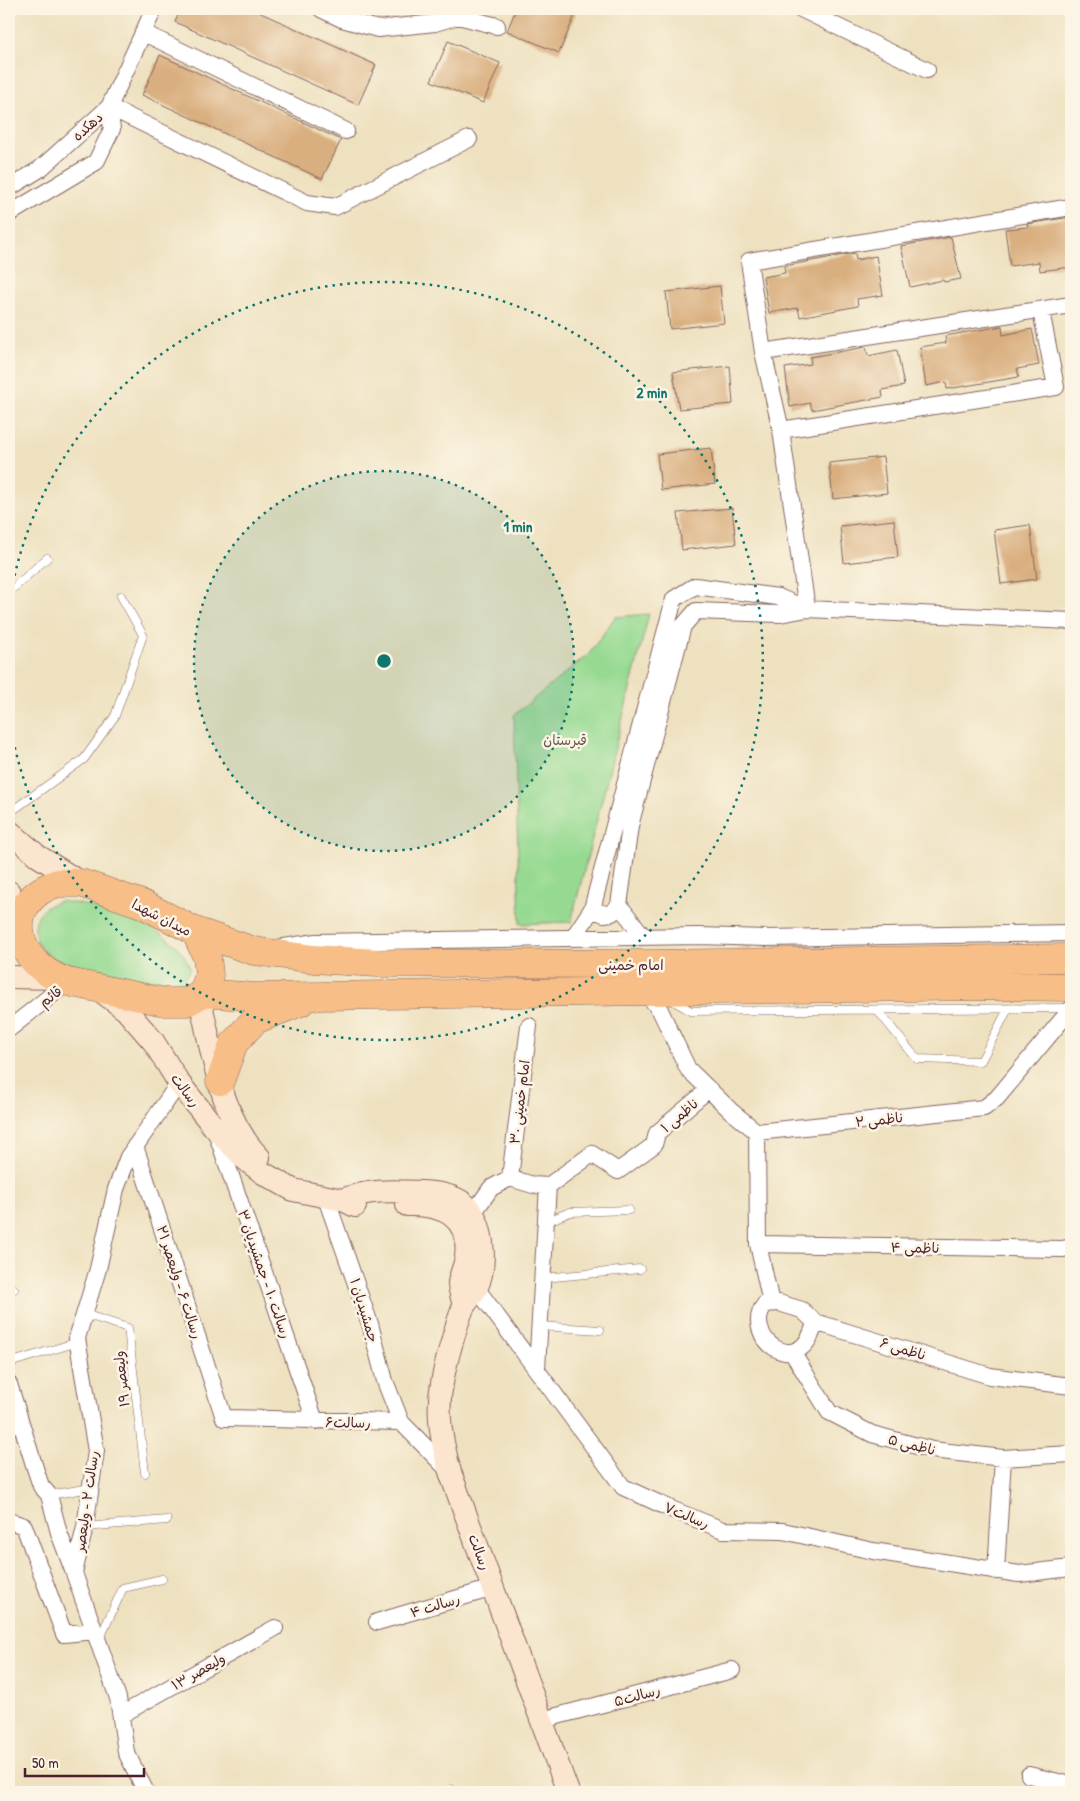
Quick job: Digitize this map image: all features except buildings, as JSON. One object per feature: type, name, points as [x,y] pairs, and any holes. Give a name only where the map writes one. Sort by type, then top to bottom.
[{"type":"highway","name":"میدان شهدا","points":[[58,883],[81,883],[142,904],[195,931],[207,957],[209,975],[201,994],[186,1002],[165,1002],[62,980],[31,962],[16,935],[13,914],[30,894],[42,887],[58,883]]},
{"type":"highway","name":"امام خمینی","points":[[195,931],[254,951],[377,963],[652,964],[766,950],[1071,958]]},
{"type":"highway","name":"امام خمینی","points":[[201,994],[317,996],[978,986],[1071,987]]},
{"type":"highway","points":[[220,1081],[234,1043],[255,1020],[317,996]]},
{"type":"street","points":[[154,9],[109,107],[307,203],[335,207],[469,139]]},
{"type":"street","points":[[321,9],[342,19],[378,29],[435,23],[458,16],[497,26]]},
{"type":"street","points":[[801,9],[927,70]]},
{"type":"street","points":[[144,33],[346,131]]},
{"type":"street","name":"دهکده","points":[[9,188],[40,169],[109,107]]},
{"type":"street","name":"دهکده","points":[[9,214],[96,162],[112,130],[109,107]]},
{"type":"street","points":[[40,169],[58,186]]},
{"type":"street","points":[[807,609],[781,430],[763,352],[749,261],[1071,207]]},
{"type":"street","points":[[763,352],[1071,306]]},
{"type":"street","points":[[781,430],[1056,387],[1041,311]]},
{"type":"street","points":[[573,938],[592,909],[674,599],[695,586],[778,597],[807,609]]},
{"type":"street","points":[[683,593],[696,611]]},
{"type":"street","points":[[696,611],[780,614],[807,609],[1071,621]]},
{"type":"street","points":[[592,909],[604,914],[612,913],[619,905],[630,826],[683,626],[696,611]]},
{"type":"street","points":[[9,831],[38,856],[81,883]]},
{"type":"street","points":[[619,905],[644,937]]},
{"type":"street","points":[[254,951],[316,942],[644,937],[766,950],[1071,933]]},
{"type":"street","points":[[9,978],[62,980]]},
{"type":"street","name":"قائم","points":[[9,1029],[62,980]]},
{"type":"street","name":"رسالت","points":[[97,989],[126,1010],[153,1041],[180,1083],[214,1126],[245,1159],[264,1173],[294,1190],[335,1199],[354,1206],[426,1205],[443,1210],[458,1218],[465,1234],[467,1256],[459,1284],[470,1298]]},
{"type":"street","points":[[649,990],[688,1069],[757,1132],[758,1244],[771,1303]]},
{"type":"street","name":"رسالت","points":[[201,994],[220,1081],[228,1107],[250,1148],[284,1183]]},
{"type":"street","name":"ناظمی ۲","points":[[757,1132],[984,1108],[997,1098],[1071,1009]]},
{"type":"street","name":"امام خمینی ۳۰","points":[[510,1178],[529,1026]]},
{"type":"street","name":"رسالت ۲ - ولیعصر","points":[[74,1573],[85,1527],[96,1451],[78,1342],[84,1314],[98,1268],[116,1189],[135,1146],[180,1083]]},
{"type":"street","name":"ناظمی ۱","points":[[548,1186],[592,1154],[618,1171],[654,1145],[657,1133],[709,1089]]},
{"type":"street","name":"رسالت ۱۰ - جمشیدیان ۳","points":[[214,1126],[315,1421]]},
{"type":"street","name":"رسالت ۶ - ولیعصر ۲۱","points":[[135,1146],[224,1418]]},
{"type":"street","points":[[474,1212],[491,1188],[510,1178],[533,1185],[548,1186],[537,1368]]},
{"type":"street","name":"رسالت","points":[[335,1199],[396,1191],[442,1193],[462,1201],[474,1212],[481,1233],[484,1260],[442,1383],[439,1412],[440,1435],[450,1472],[568,1792]]},
{"type":"street","name":"جمشیدیان ۱","points":[[335,1199],[385,1381],[401,1422]]},
{"type":"street","name":"ناظمی ۴","points":[[758,1244],[1063,1249],[1071,1247]]},
{"type":"street","name":"رسالت۷","points":[[470,1298],[537,1368],[624,1486],[671,1509],[723,1530],[783,1532],[873,1551],[996,1571],[1019,1574],[1071,1568]]},
{"type":"street","points":[[771,1303],[789,1305],[802,1310],[815,1322],[807,1343],[802,1348],[782,1353],[773,1348],[761,1331],[759,1319],[761,1309],[765,1304],[771,1303]]},
{"type":"street","name":"ناظمی ۶","points":[[815,1322],[990,1376],[1071,1386]]},
{"type":"street","name":"ناظمی ۵","points":[[792,1352],[829,1412],[872,1434],[932,1450],[1003,1458],[1071,1454]]},
{"type":"street","points":[[9,1384],[41,1486],[48,1496],[59,1533],[118,1698],[126,1752],[146,1792]]},
{"type":"street","name":"رسالت۶","points":[[224,1418],[401,1422]]},
{"type":"street","points":[[401,1422],[450,1472]]},
{"type":"street","points":[[996,1571],[1003,1458]]},
{"type":"street","points":[[9,1521],[24,1526],[64,1634],[96,1637]]},
{"type":"street","name":"رسالت ۴","points":[[377,1622],[493,1588]]},
{"type":"street","name":"ولیعصر ۱۳","points":[[121,1715],[275,1628]]},
{"type":"street","name":"رسالت۵","points":[[542,1720],[732,1670]]},
{"type":"street","points":[[1029,1775],[1071,1785]]},
{"type":"lane","points":[[9,592],[47,558]]},
{"type":"lane","points":[[9,813],[84,759],[115,716],[143,635],[120,596]]},
{"type":"lane","points":[[649,990],[691,1011],[1071,1009]]},
{"type":"lane","points":[[877,1010],[917,1059],[981,1061],[1008,1008]]},
{"type":"lane","points":[[546,1222],[570,1212],[629,1210]]},
{"type":"lane","points":[[543,1278],[640,1269]]},
{"type":"lane","name":"ولیعصر ۱۹","points":[[84,1314],[128,1328],[145,1473]]},
{"type":"lane","points":[[540,1326],[600,1330]]},
{"type":"lane","points":[[9,1364],[78,1342]]},
{"type":"lane","points":[[48,1496],[91,1488]]},
{"type":"lane","points":[[85,1527],[167,1520]]},
{"type":"lane","points":[[96,1637],[123,1588],[162,1579]]},
{"type":"green space","name":"قبرستان","points":[[649,614],[571,922],[520,924],[514,715],[589,654],[615,617]]},
{"type":"green space","points":[[60,901],[116,913],[154,929],[183,954],[190,969],[184,980],[172,987],[143,982],[70,964],[46,953],[40,948],[37,941],[36,921],[43,909]]}]
